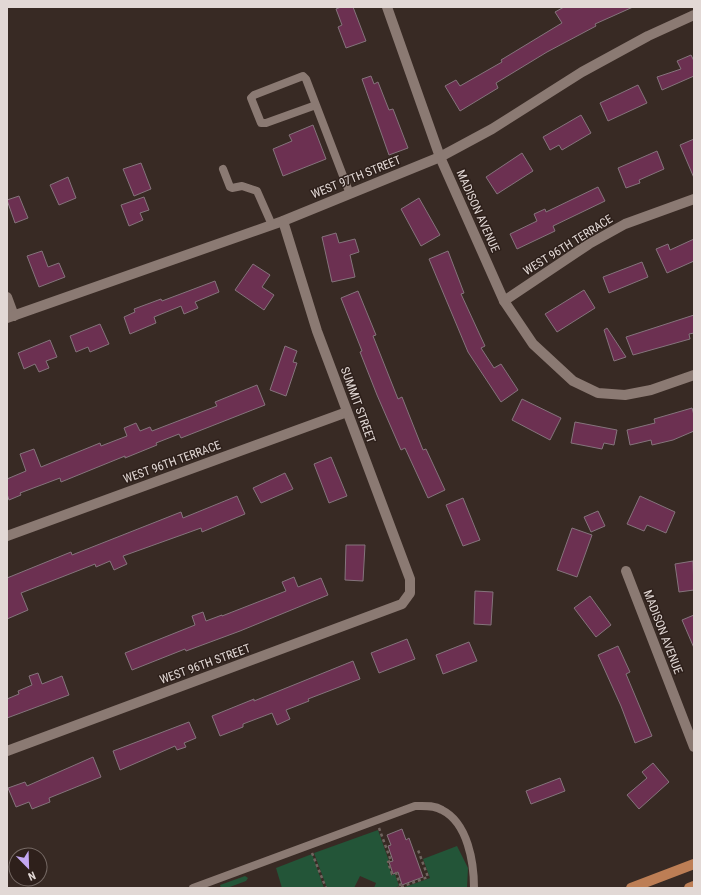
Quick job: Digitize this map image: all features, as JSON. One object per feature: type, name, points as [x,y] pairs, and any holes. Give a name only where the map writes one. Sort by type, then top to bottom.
[{"type":"main road","points":[[631,888],[694,864]]},
{"type":"main road","points":[[689,888],[694,886]]},
{"type":"street","name":"MADISON AVENUE","points":[[387,7],[440,157],[504,301],[534,344],[572,381],[595,391],[625,395],[651,390],[694,375]]},
{"type":"street","name":"WEST 97TH STREET","points":[[11,317],[283,221],[440,157],[492,129],[582,72],[648,36],[694,14]]},
{"type":"street","name":"WEST 96TH TERRACE","points":[[504,301],[590,244],[625,224],[694,199]]},
{"type":"street","name":"SUMMIT STREET","points":[[283,221],[317,331],[410,579],[410,593],[407,596]]},
{"type":"street","points":[[7,297],[11,317]]},
{"type":"street","name":"WEST 96TH TERRACE","points":[[7,536],[347,412]]},
{"type":"street","name":"MADISON AVENUE","points":[[626,571],[694,747]]},
{"type":"street","name":"WEST 96TH STREET","points":[[7,751],[402,604],[407,596]]},
{"type":"lane","points":[[316,105],[266,123],[260,122],[251,98],[254,95],[303,76],[306,79],[316,105],[350,194]]},
{"type":"lane","points":[[223,169],[230,187],[242,186],[257,191],[272,225]]},
{"type":"lane","points":[[193,888],[415,806],[428,806],[444,810],[458,826],[471,854],[474,888]]},
{"type":"path","points":[[378,828],[391,861],[388,862],[392,874],[396,873],[400,887],[428,877],[418,850]]},
{"type":"path","points":[[312,852],[326,888]]},
{"type":"green space","points":[[378,830],[389,861],[387,862],[392,875],[395,874],[399,886],[393,888],[374,888],[376,883],[360,876],[354,888],[327,888],[314,853]]},
{"type":"green space","points":[[457,846],[468,868],[467,888],[402,888],[430,878],[423,859]]},
{"type":"green space","points":[[312,854],[324,888],[282,888],[276,868]]},
{"type":"green space","points":[[245,876],[248,878],[246,881],[227,888],[221,888],[220,885]]},
{"type":"building","points":[[341,7],[353,7],[366,41],[346,48],[338,27],[342,25],[336,9]]},
{"type":"building","points":[[564,7],[633,7],[595,24],[596,26],[547,52],[496,83],[498,88],[460,111],[445,86],[456,80],[460,86],[502,62],[501,60],[562,23],[555,12]]},
{"type":"building","points":[[691,55],[694,61],[694,76],[662,90],[657,77],[681,69],[677,61]]},
{"type":"building","points":[[371,76],[374,84],[378,82],[389,110],[393,109],[408,148],[389,155],[362,79]]},
{"type":"building","points":[[638,85],[647,103],[608,121],[600,103]]},
{"type":"building","points":[[581,115],[591,133],[562,150],[559,145],[550,150],[543,137]]},
{"type":"building","points":[[313,125],[326,159],[283,176],[273,149],[292,141],[289,135]]},
{"type":"building","points":[[694,139],[694,178],[680,145]]},
{"type":"building","points":[[657,151],[664,169],[639,180],[640,183],[626,188],[618,168]]},
{"type":"building","points":[[522,153],[533,171],[497,194],[486,177]]},
{"type":"building","points":[[141,163],[151,189],[134,196],[123,169]]},
{"type":"building","points":[[68,177],[76,198],[59,205],[50,185]]},
{"type":"building","points":[[598,187],[605,201],[553,226],[555,231],[517,249],[510,234],[537,221],[534,214],[545,209],[546,212]]},
{"type":"building","points":[[19,196],[28,218],[15,223],[7,200]]},
{"type":"building","points":[[144,197],[149,210],[140,213],[143,220],[129,226],[121,205]]},
{"type":"building","points":[[419,198],[440,235],[421,246],[401,209]]},
{"type":"building","points":[[336,233],[339,243],[355,239],[359,252],[350,255],[355,277],[332,282],[322,237]]},
{"type":"building","points":[[694,239],[694,261],[667,273],[656,249],[668,244],[670,250]]},
{"type":"building","points":[[42,251],[48,267],[59,263],[65,277],[39,287],[27,256]]},
{"type":"building","points":[[448,251],[464,293],[461,294],[485,346],[481,348],[494,368],[501,364],[518,390],[501,402],[468,352],[429,259]]},
{"type":"building","points":[[642,262],[648,277],[609,293],[603,277]]},
{"type":"building","points":[[253,264],[270,275],[262,287],[274,295],[264,310],[235,290]]},
{"type":"building","points":[[215,281],[219,292],[195,302],[198,308],[184,314],[181,306],[154,317],[156,323],[130,334],[124,317],[135,312],[134,309],[161,299],[162,301]]},
{"type":"building","points":[[584,290],[595,308],[557,332],[545,314]]},
{"type":"building","points":[[358,291],[376,335],[373,336],[398,399],[402,397],[423,450],[426,449],[445,490],[428,498],[405,448],[401,450],[377,395],[360,352],[362,351],[341,298]]},
{"type":"building","points":[[694,315],[694,333],[689,334],[690,339],[633,355],[626,337]]},
{"type":"building","points":[[100,324],[109,344],[90,352],[88,347],[76,352],[70,336]]},
{"type":"building","points":[[607,328],[626,357],[614,361],[604,330]]},
{"type":"building","points":[[50,340],[57,357],[46,361],[49,368],[39,372],[35,364],[24,369],[18,353]]},
{"type":"building","points":[[285,346],[297,351],[293,362],[297,363],[286,396],[270,390]]},
{"type":"building","points":[[257,385],[265,405],[181,438],[179,434],[156,443],[157,445],[125,458],[125,456],[61,482],[60,478],[20,493],[21,495],[9,500],[7,494],[7,479],[26,471],[20,454],[34,449],[41,467],[100,443],[101,446],[127,436],[124,428],[136,423],[140,431],[150,427],[152,431],[217,406],[215,402]]},
{"type":"building","points":[[522,399],[561,418],[550,440],[512,420]]},
{"type":"building","points":[[692,408],[694,415],[694,431],[673,440],[652,445],[651,440],[630,445],[627,430],[655,423],[654,419]]},
{"type":"building","points":[[575,422],[617,430],[614,445],[604,443],[602,449],[571,443]]},
{"type":"building","points":[[331,457],[347,496],[329,503],[314,464]]},
{"type":"building","points":[[285,473],[293,489],[261,503],[253,488]]},
{"type":"building","points":[[237,496],[245,514],[202,532],[201,528],[123,556],[127,564],[114,570],[110,561],[96,567],[95,564],[21,593],[28,610],[7,619],[7,578],[71,552],[72,555],[181,512],[183,518]]},
{"type":"building","points":[[640,496],[675,512],[666,533],[647,525],[644,531],[627,524]]},
{"type":"building","points":[[463,498],[480,540],[463,546],[446,505]]},
{"type":"building","points":[[598,511],[605,526],[591,532],[584,517]]},
{"type":"building","points":[[572,528],[592,535],[577,577],[557,570]]},
{"type":"building","points":[[346,545],[365,545],[363,581],[345,580]]},
{"type":"building","points":[[693,561],[694,590],[679,592],[675,564]]},
{"type":"building","points":[[294,577],[298,587],[321,578],[328,595],[240,631],[186,651],[185,649],[132,670],[125,653],[195,625],[192,616],[203,612],[206,621],[286,591],[282,582]]},
{"type":"building","points":[[475,591],[493,592],[491,625],[474,624]]},
{"type":"building","points":[[590,596],[611,625],[596,637],[574,608]]},
{"type":"building","points":[[694,615],[694,648],[682,620]]},
{"type":"building","points":[[407,639],[415,659],[379,673],[371,653]]},
{"type":"building","points":[[469,642],[477,661],[443,674],[436,655]]},
{"type":"building","points":[[618,646],[630,672],[626,674],[652,736],[635,743],[621,706],[598,655]]},
{"type":"building","points":[[353,661],[360,679],[308,699],[309,701],[286,710],[290,719],[277,725],[272,713],[243,724],[243,727],[220,736],[212,716],[254,699],[254,701]]},
{"type":"building","points":[[38,673],[42,684],[62,676],[69,695],[7,718],[7,699],[19,694],[18,691],[32,685],[29,676]]},
{"type":"building","points":[[189,722],[196,738],[184,743],[186,747],[177,750],[175,746],[120,770],[113,751]]},
{"type":"building","points":[[93,757],[101,777],[49,798],[50,802],[32,809],[29,802],[16,807],[8,788],[25,782],[27,786]]},
{"type":"building","points":[[653,763],[669,782],[639,809],[627,795],[647,778],[642,772]]},
{"type":"building","points":[[560,778],[565,791],[531,804],[526,791]]},
{"type":"building","points":[[402,829],[406,840],[409,838],[423,877],[402,885],[398,872],[393,874],[389,862],[393,861],[388,846],[391,845],[387,835]]}]
